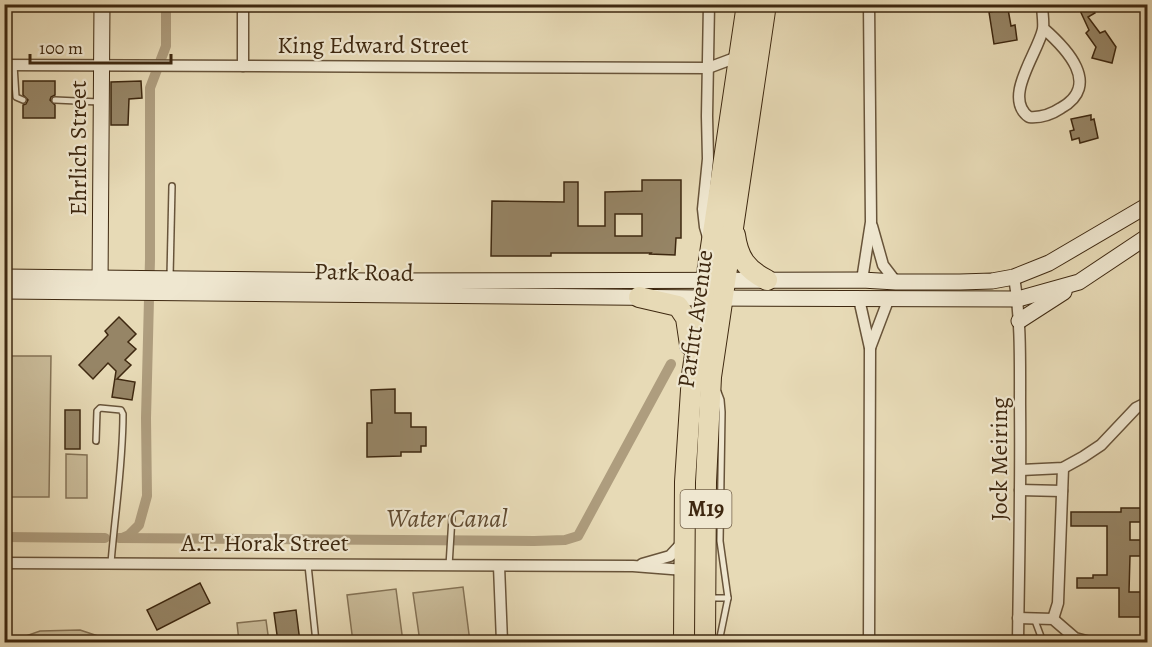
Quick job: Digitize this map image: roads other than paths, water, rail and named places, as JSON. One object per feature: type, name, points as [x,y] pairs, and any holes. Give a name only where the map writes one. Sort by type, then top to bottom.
[{"type":"highway","points":[[738,4],[738,12],[744,25]]},
{"type":"highway","name":"Parfitt Avenue","points":[[714,289],[711,246],[747,4]]},
{"type":"highway","name":"Parfitt Avenue","points":[[684,642],[685,482],[714,289],[734,221],[766,4]]},
{"type":"highway","points":[[734,221],[737,247],[744,264],[755,274],[767,280]]},
{"type":"highway","points":[[639,297],[670,303],[678,306],[683,312],[701,376]]},
{"type":"highway","name":"Parfitt Avenue","points":[[701,376],[707,447],[705,642]]},
{"type":"highway","points":[[684,570],[696,552],[698,468],[707,447]]},
{"type":"highway","points":[[693,642],[694,613],[698,605],[706,598]]},
{"type":"street","name":"Ehrlich Street","points":[[100,285],[102,4]]},
{"type":"street","points":[[243,4],[243,66]]},
{"type":"street","name":"Parfitt Avenue","points":[[709,4],[708,159],[703,208],[705,227],[711,246]]},
{"type":"street","points":[[862,280],[872,222],[869,4]]},
{"type":"street","points":[[1042,4],[1043,28],[1021,84],[1019,96],[1020,106],[1029,117],[1047,115],[1069,103],[1078,92],[1081,82],[1075,65],[1043,28]]},
{"type":"street","name":"King Edward Street","points":[[9,65],[708,68],[740,56]]},
{"type":"street","points":[[714,289],[767,280],[992,281],[1014,277],[1049,263],[1148,205]]},
{"type":"street","points":[[872,222],[883,265],[896,282]]},
{"type":"street","points":[[1019,321],[1148,236]]},
{"type":"street","name":"Park Road","points":[[4,277],[100,285]]},
{"type":"street","name":"Jock Meiring","points":[[1014,277],[1019,321],[1021,470],[1018,642]]},
{"type":"street","points":[[714,289],[859,299],[1018,299],[1079,282]]},
{"type":"street","name":"Park Road","points":[[166,283],[639,297],[714,289]]},
{"type":"street","name":"Park Road","points":[[4,291],[166,283],[714,289]]},
{"type":"street","points":[[870,348],[889,298]]},
{"type":"street","points":[[859,299],[870,348],[869,642]]},
{"type":"street","points":[[1021,470],[1063,468],[1101,445],[1136,408],[1148,402]]},
{"type":"street","points":[[1053,619],[1058,603],[1063,468]]},
{"type":"street","points":[[1020,490],[1062,491]]},
{"type":"street","name":"A.T. Horak Street","points":[[633,566],[670,556],[684,541]]},
{"type":"street","name":"A.T. Horak Street","points":[[4,563],[308,565],[449,563],[499,566],[633,566],[684,570]]},
{"type":"street","points":[[499,566],[502,642]]},
{"type":"street","points":[[1018,618],[1053,619],[1076,638],[1090,642]]},
{"type":"lane","points":[[4,6],[94,4]]},
{"type":"lane","points":[[9,65],[17,99],[23,100]]},
{"type":"lane","points":[[55,100],[101,102]]},
{"type":"lane","points":[[166,283],[172,186]]},
{"type":"lane","points":[[701,376],[721,400],[722,412],[720,541],[728,598],[719,642]]},
{"type":"lane","points":[[96,441],[97,411],[100,408],[121,410],[123,414],[123,456],[111,563]]},
{"type":"lane","points":[[449,563],[452,518]]},
{"type":"lane","points":[[308,565],[316,642]]},
{"type":"lane","points":[[706,598],[728,598]]},
{"type":"lane","points":[[1034,618],[1043,642]]},
{"type":"waterway","points":[[122,538],[129,535],[139,525],[147,496],[150,88],[166,46],[166,4]]},
{"type":"waterway","name":"Water Canal","points":[[119,538],[534,541],[565,540],[578,536],[671,364]]},
{"type":"waterway","points":[[4,537],[105,538]]}]
